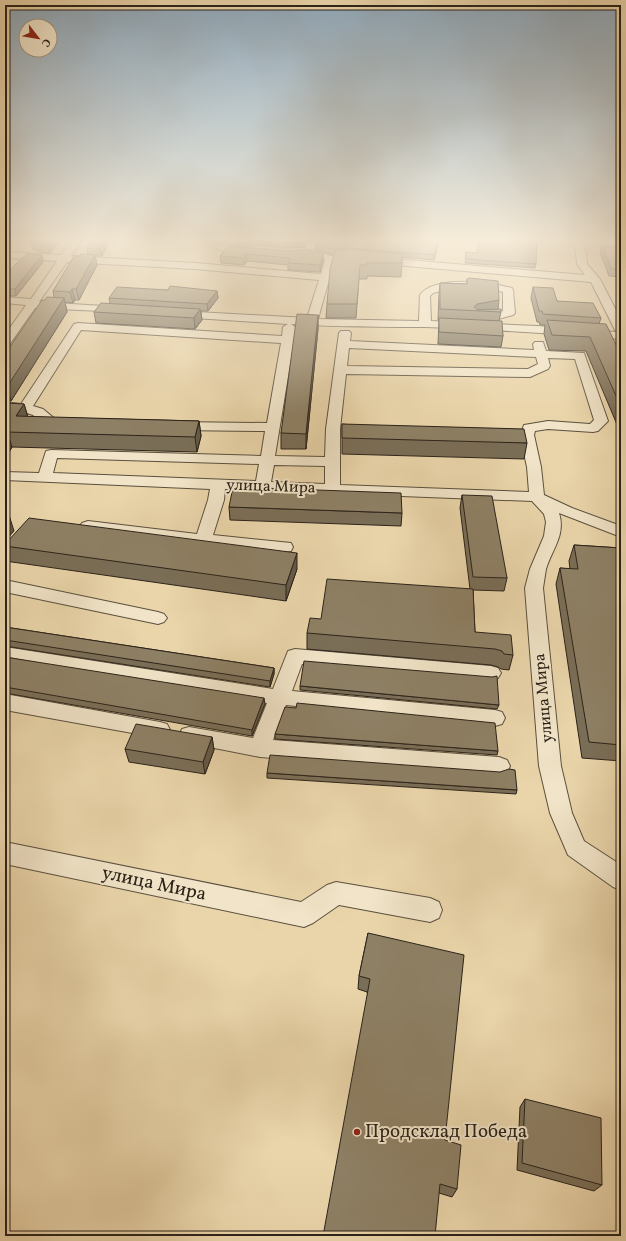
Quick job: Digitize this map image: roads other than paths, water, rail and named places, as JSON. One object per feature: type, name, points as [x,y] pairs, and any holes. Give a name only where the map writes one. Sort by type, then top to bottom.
[{"type":"street","points":[[5,344],[37,299]]},
{"type":"street","points":[[312,322],[318,299]]},
{"type":"street","points":[[425,299],[425,319]]},
{"type":"street","points":[[167,313],[346,324],[425,319],[495,317],[509,313],[508,299]]},
{"type":"street","points":[[605,299],[621,331]]},
{"type":"street","points":[[5,300],[34,304],[128,311]]},
{"type":"street","points":[[425,319],[621,336]]},
{"type":"street","points":[[263,486],[290,321]]},
{"type":"street","points":[[332,489],[333,429],[346,324]]},
{"type":"street","points":[[25,408],[78,326],[288,340]]},
{"type":"street","points":[[341,370],[530,373],[544,366],[540,354],[537,329]]},
{"type":"street","points":[[344,344],[580,356],[600,421],[593,428],[548,425],[529,428],[527,435],[534,467],[537,498]]},
{"type":"street","points":[[5,406],[25,408],[38,412],[51,423],[83,424]]},
{"type":"street","points":[[162,425],[273,427]]},
{"type":"street","points":[[45,477],[51,454],[332,462]]},
{"type":"street","name":"улица Мира","points":[[5,476],[537,498],[621,532]]},
{"type":"street","points":[[203,540],[216,500],[218,484]]},
{"type":"street","points":[[419,492],[420,508]]},
{"type":"street","name":"улица Мира","points":[[537,498],[551,514],[554,522],[552,536],[538,569],[534,588],[550,766],[561,813],[576,848],[621,879]]},
{"type":"street","points":[[74,524],[203,540],[285,547]]},
{"type":"street","points":[[5,586],[158,618]]},
{"type":"street","points":[[5,654],[278,698],[495,718]]},
{"type":"street","points":[[260,748],[295,656],[491,673]]},
{"type":"street","points":[[5,702],[260,748],[499,766]]},
{"type":"street","name":"улица Мира","points":[[5,854],[304,916],[336,893],[430,910]]},
{"type":"place","name":"Продсклад Победа","points":[[357,1132]]}]
